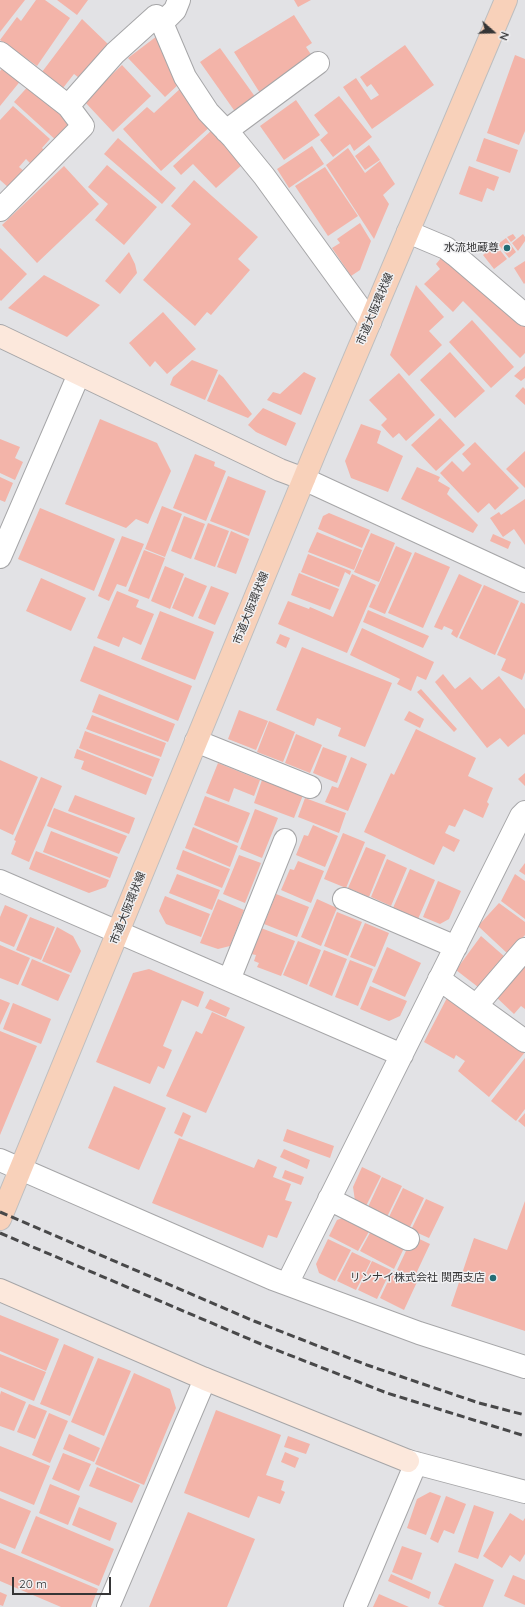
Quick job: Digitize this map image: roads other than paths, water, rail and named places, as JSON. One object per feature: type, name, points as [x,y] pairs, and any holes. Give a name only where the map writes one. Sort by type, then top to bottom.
[{"type":"main road","name":"市道大阪環状線","points":[[0,1219],[304,479],[506,0]]},
{"type":"street","points":[[162,23],[175,10],[179,0]]},
{"type":"street","points":[[68,106],[114,53],[156,16],[162,23],[185,77],[208,112],[264,176],[370,322]]},
{"type":"street","points":[[0,53],[68,106],[84,126],[0,210]]},
{"type":"street","points":[[226,131],[318,63]]},
{"type":"street","points":[[408,232],[446,248],[525,315]]},
{"type":"street","points":[[0,336],[280,470],[304,479],[525,581]]},
{"type":"street","points":[[0,556],[79,374]]},
{"type":"street","points":[[196,741],[310,787]]},
{"type":"street","points":[[286,1284],[521,816],[525,812]]},
{"type":"street","points":[[229,980],[285,840]]},
{"type":"street","points":[[0,881],[402,1055]]},
{"type":"street","points":[[344,899],[456,947]]},
{"type":"street","points":[[476,1006],[525,949]]},
{"type":"street","points":[[439,979],[525,1041]]},
{"type":"street","points":[[0,1160],[286,1284],[419,1333],[525,1367]]},
{"type":"street","points":[[329,1199],[408,1238]]},
{"type":"street","points":[[0,1290],[205,1379],[412,1462],[525,1492]]},
{"type":"street","points":[[108,1607],[205,1379]]},
{"type":"street","points":[[355,1607],[412,1462]]},
{"type":"railway","points":[[0,1212],[254,1321],[367,1365],[479,1403],[525,1415]]},
{"type":"railway","points":[[0,1233],[261,1344],[387,1393],[525,1436]]},
{"type":"place","name":"水流地蔵尊","points":[[507,248]]},
{"type":"place","name":"リンナイ株式会社 関西支店","points":[[493,1278]]}]
